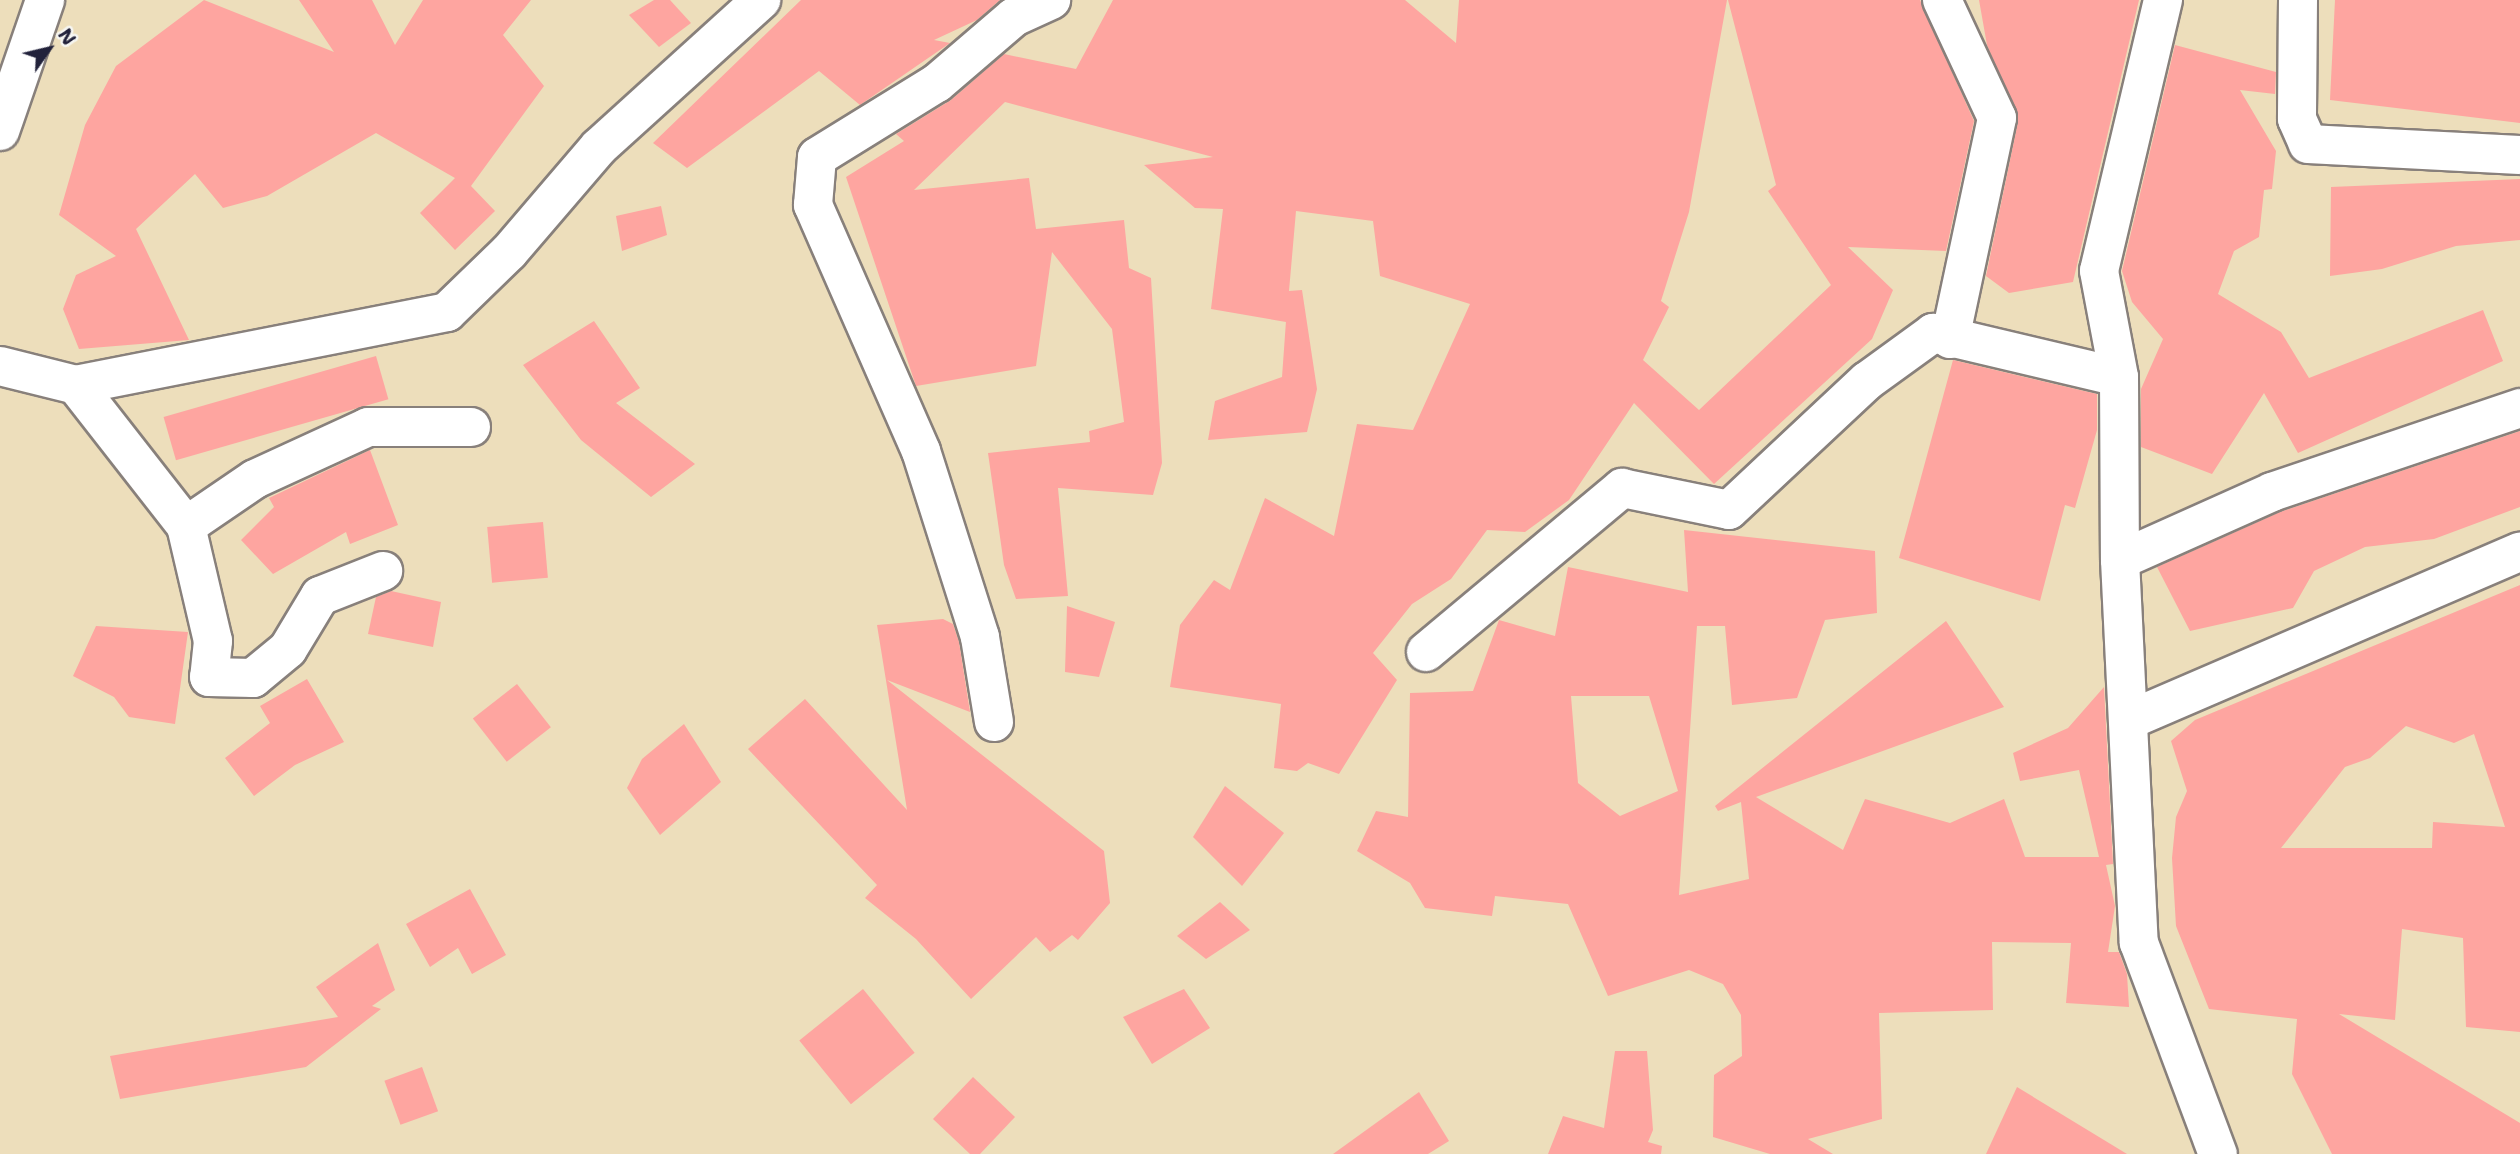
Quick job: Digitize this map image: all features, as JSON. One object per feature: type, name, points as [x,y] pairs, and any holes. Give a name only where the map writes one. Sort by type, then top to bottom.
[{"type":"street","points":[[0,131],[45,0]]},
{"type":"street","points":[[0,366],[76,385],[447,312],[509,252],[599,146],[761,0]]},
{"type":"street","points":[[994,722],[980,637],[921,451],[833,255],[814,193],[817,157],[937,83],[1014,17],[1051,0]]},
{"type":"street","points":[[1942,0],[1997,118],[1950,339]]},
{"type":"street","points":[[2163,0],[2099,271],[2119,377],[2120,559],[2139,943],[2218,1154]]},
{"type":"street","points":[[2298,0],[2297,119],[2308,144],[2520,155]]},
{"type":"street","points":[[1426,652],[1622,488],[1729,510],[1867,381],[1933,333],[2119,377]]},
{"type":"street","points":[[76,385],[186,526],[213,641],[209,677],[253,678],[288,649],[320,596],[383,571]]},
{"type":"street","points":[[2120,559],[2272,492],[2520,408]]},
{"type":"street","points":[[186,526],[255,479],[368,428],[471,427]]},
{"type":"street","points":[[2129,720],[2520,552]]},
{"type":"building","points":[[204,0],[334,52],[299,0],[372,0],[395,45],[423,0],[531,0],[503,35],[544,86],[471,186],[495,211],[455,250],[420,213],[455,178],[376,133],[267,196],[223,208],[195,174],[136,229],[189,340],[79,349],[63,309],[76,275],[116,256],[59,215],[85,125],[116,66]]},
{"type":"building","points":[[654,0],[670,0],[691,23],[659,47],[629,15]]},
{"type":"building","points":[[801,0],[1000,0],[977,20],[934,40],[950,43],[860,105],[819,71],[687,168],[653,143]]},
{"type":"building","points":[[1113,0],[1405,0],[1456,43],[1459,0],[1727,0],[1689,212],[1661,301],[1669,307],[1643,360],[1699,410],[1831,285],[1768,191],[1776,185],[1728,0],[1920,0],[1974,121],[1946,251],[1848,247],[1893,290],[1872,339],[1714,484],[1634,403],[1569,500],[1525,532],[1487,530],[1451,579],[1412,604],[1373,653],[1397,680],[1339,774],[1308,763],[1297,771],[1274,768],[1281,704],[1170,687],[1180,625],[1214,580],[1230,590],[1265,498],[1334,536],[1357,424],[1413,430],[1470,304],[1380,276],[1373,221],[1296,211],[1289,291],[1302,290],[1317,389],[1307,432],[1208,440],[1215,401],[1282,377],[1286,322],[1211,309],[1223,209],[1195,208],[1144,165],[1213,157],[1005,102],[914,190],[1029,178],[1036,229],[1124,220],[1129,268],[1151,278],[1162,463],[1153,495],[1058,488],[1068,596],[1016,599],[1004,565],[988,453],[1090,442],[1089,431],[1124,422],[1112,329],[1052,252],[1036,366],[916,386],[846,177],[904,141],[896,134],[951,100],[1004,54],[1076,69]]},
{"type":"building","points":[[1979,0],[2139,0],[2073,282],[2009,293],[1986,276],[2018,122],[1987,45]]},
{"type":"building","points":[[2335,0],[2520,0],[2520,123],[2330,100]]},
{"type":"building","points":[[2175,45],[2276,72],[2275,94],[2240,90],[2276,151],[2272,189],[2264,190],[2259,237],[2234,251],[2218,294],[2281,332],[2309,378],[2483,310],[2503,361],[2298,453],[2264,393],[2212,474],[2141,447],[2141,389],[2163,339],[2132,302],[2122,271]]},
{"type":"building","points":[[2520,179],[2520,240],[2456,246],[2382,269],[2330,276],[2331,187]]},
{"type":"building","points":[[661,206],[667,235],[622,251],[616,216]]},
{"type":"building","points":[[594,321],[640,388],[616,403],[695,464],[651,497],[581,440],[523,365]]},
{"type":"building","points":[[376,356],[388,399],[176,460],[164,417]]},
{"type":"building","points":[[1953,360],[2097,394],[2097,430],[2075,508],[2065,505],[2040,601],[1899,558]]},
{"type":"building","points":[[2520,431],[2520,507],[2434,539],[2365,547],[2314,571],[2293,608],[2190,631],[2157,567],[2280,512]]},
{"type":"building","points":[[370,450],[398,525],[350,544],[346,532],[273,574],[241,540],[274,507],[269,498]]},
{"type":"building","points":[[543,522],[548,578],[492,583],[487,527]]},
{"type":"building","points":[[1684,530],[1875,551],[1877,613],[1825,620],[1797,698],[1732,705],[1725,626],[1697,626],[1679,895],[1749,879],[1741,802],[1718,811],[1715,806],[1946,621],[2004,707],[1756,797],[1843,850],[1865,799],[1950,823],[2004,799],[2025,857],[2099,857],[2079,770],[2020,781],[2013,753],[2068,728],[2104,687],[2113,864],[2106,865],[2115,906],[2108,952],[2119,952],[2127,974],[2129,1007],[2066,1003],[2071,943],[1992,942],[1993,1010],[1879,1013],[1882,1119],[1808,1139],[1833,1154],[1770,1154],[1713,1137],[1714,1075],[1742,1056],[1741,1015],[1723,984],[1689,970],[1608,996],[1568,904],[1495,896],[1492,916],[1425,908],[1410,883],[1357,851],[1376,811],[1408,817],[1410,693],[1473,691],[1499,620],[1555,636],[1568,567],[1688,592]],"holes":[[[1571,696],[1649,696],[1678,791],[1620,816],[1578,783]]]},
{"type":"building","points":[[2520,585],[2520,1032],[2466,1027],[2463,938],[2402,929],[2395,1020],[2339,1014],[2520,1123],[2520,1154],[2332,1154],[2292,1074],[2297,1019],[2209,1009],[2176,926],[2172,858],[2176,817],[2187,791],[2171,741],[2195,720]],"holes":[[[2406,726],[2454,743],[2474,734],[2505,827],[2433,822],[2432,848],[2281,848],[2345,767],[2370,758]]]},
{"type":"building","points":[[391,591],[441,602],[433,647],[368,634],[376,597]]},
{"type":"building","points":[[1067,606],[1115,622],[1099,677],[1065,672]]},
{"type":"building","points":[[943,619],[953,624],[959,642],[970,712],[887,680],[1104,851],[1110,903],[1078,940],[1072,935],[1050,952],[1036,937],[971,999],[916,939],[865,898],[877,885],[748,749],[805,699],[907,810],[877,625]]},
{"type":"building","points":[[96,626],[188,632],[175,724],[129,717],[114,697],[73,676]]},
{"type":"building","points":[[307,679],[344,742],[295,765],[254,796],[225,758],[270,723],[260,706]]},
{"type":"building","points":[[517,684],[551,727],[507,762],[473,718]]},
{"type":"building","points":[[684,724],[721,782],[660,835],[627,788],[642,759]]},
{"type":"building","points":[[1225,786],[1284,833],[1242,886],[1193,837]]},
{"type":"building","points":[[470,889],[506,955],[472,974],[458,948],[430,967],[406,924]]},
{"type":"building","points":[[1220,902],[1250,930],[1206,959],[1177,936]]},
{"type":"building","points":[[378,943],[395,990],[372,1006],[381,1009],[306,1067],[120,1099],[110,1056],[338,1017],[316,987]]},
{"type":"building","points":[[863,989],[915,1053],[851,1104],[799,1041]]},
{"type":"building","points":[[1184,989],[1210,1028],[1152,1064],[1123,1017]]},
{"type":"building","points":[[1615,1051],[1647,1051],[1653,1130],[1648,1142],[1662,1146],[1661,1154],[1548,1154],[1563,1116],[1604,1128]]},
{"type":"building","points":[[422,1067],[438,1111],[400,1125],[384,1081]]},
{"type":"building","points":[[973,1077],[1015,1117],[980,1154],[970,1154],[933,1119]]},
{"type":"building","points":[[2017,1087],[2127,1154],[1986,1154]]},
{"type":"building","points":[[1419,1092],[1449,1141],[1428,1154],[1333,1154]]}]
